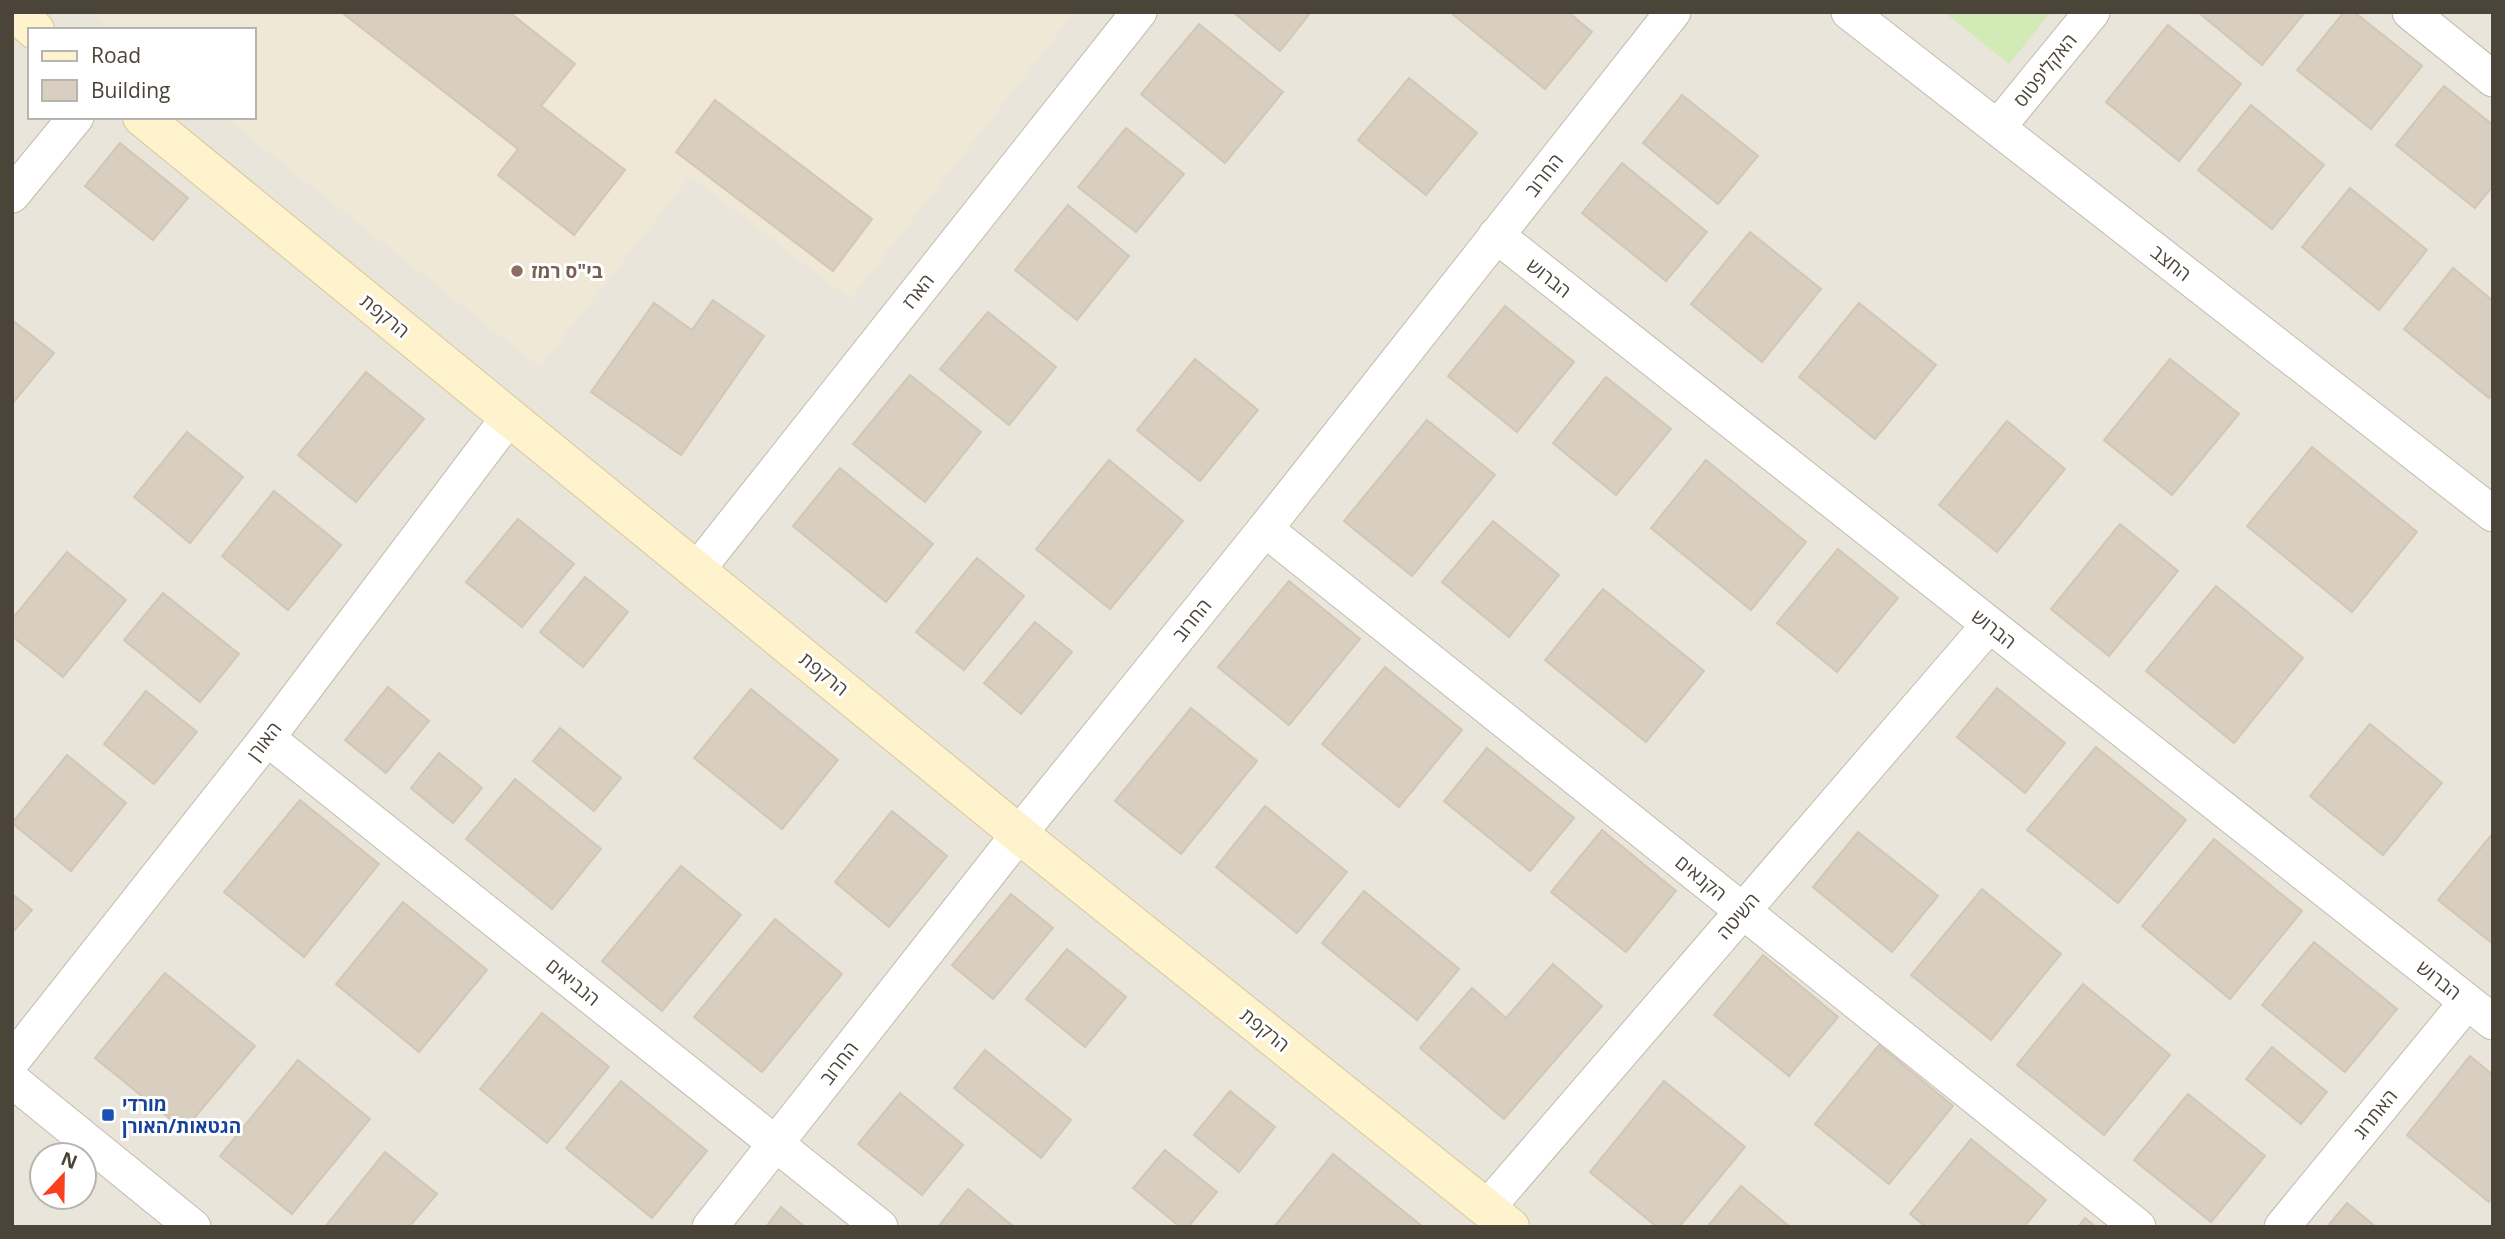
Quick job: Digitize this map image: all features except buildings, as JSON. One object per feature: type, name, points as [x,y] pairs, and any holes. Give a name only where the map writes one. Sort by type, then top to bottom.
[{"type":"street","points":[[14,12],[33,28]]},
{"type":"street","name":"הארז","points":[[697,570],[1139,12]]},
{"type":"street","name":"החרוב","points":[[710,1227],[1673,12]]},
{"type":"street","name":"החצב","points":[[1849,12],[2493,514]]},
{"type":"street","name":"האקליפטוס","points":[[1998,127],[2092,12]]},
{"type":"street","points":[[2410,12],[2493,79]]},
{"type":"street","points":[[12,195],[74,119]]},
{"type":"street","name":"הרקפת","points":[[144,119],[1019,834],[1499,1217]]},
{"type":"street","name":"הברוש","points":[[1496,236],[2480,1012]]},
{"type":"street","name":"האורן","points":[[12,1061],[267,738],[509,417]]},
{"type":"street","name":"הקנאים","points":[[1265,529],[2138,1227]]},
{"type":"street","name":"השיטה","points":[[1499,1217],[1743,912],[1989,625]]},
{"type":"street","name":"הנביאים","points":[[267,738],[880,1227]]},
{"type":"street","name":"האתרוג","points":[[2282,1227],[2480,1012]]},
{"type":"street","points":[[12,1080],[193,1227]]},
{"type":"shaded area","points":[[12,12],[2493,12],[2493,1227],[12,1227]]},
{"type":"shaded area","name":"בי\"ס רמז","points":[[90,12],[1075,12],[850,299],[690,176],[540,367],[227,119],[256,119],[256,28],[110,28]]},
{"type":"green space","points":[[1944,12],[2051,12],[2009,64]]},
{"type":"place","name":"בי\"ס רמז","points":[[517,271]]},
{"type":"place","name":"מורדי הגטאות/האורן","points":[[108,1115]]}]
